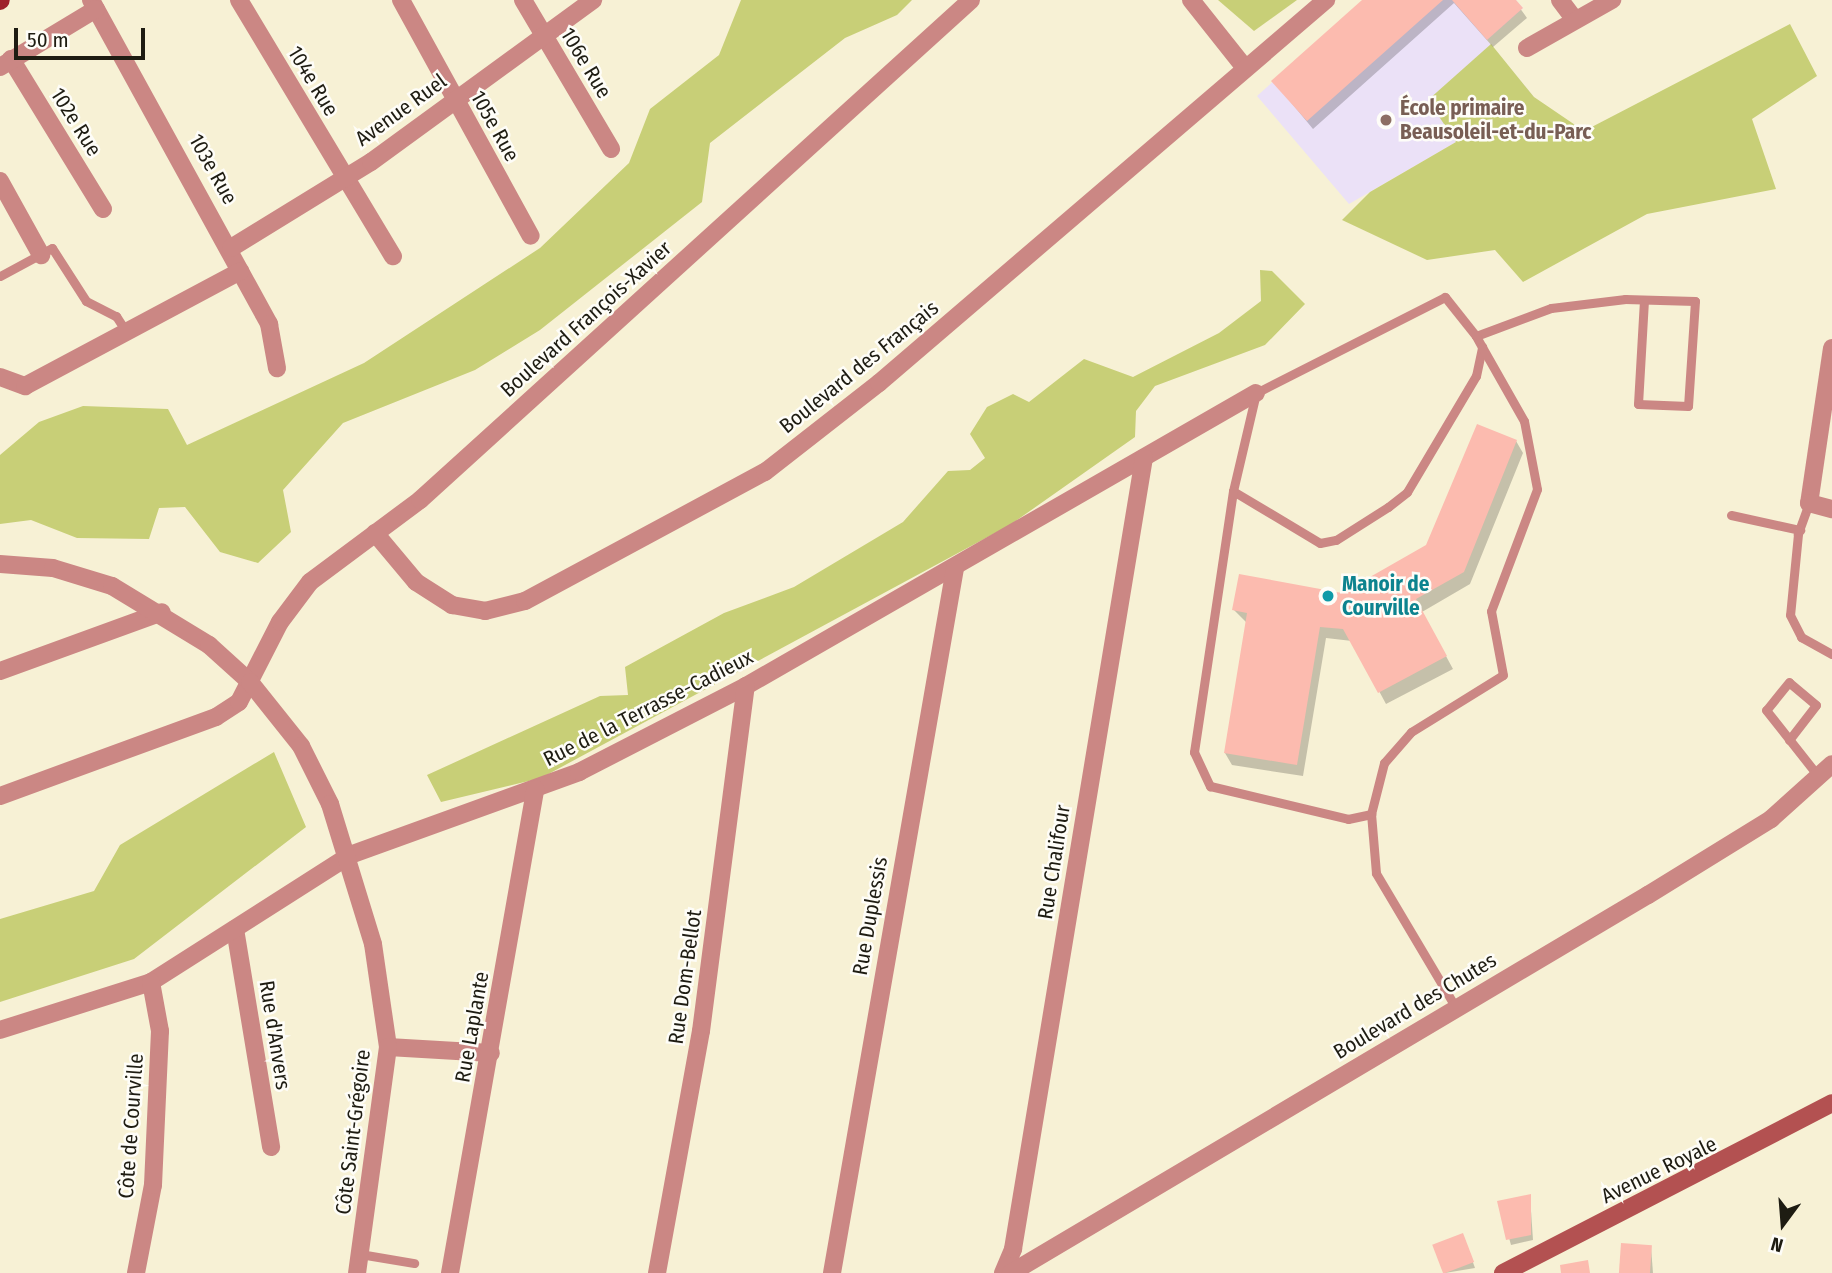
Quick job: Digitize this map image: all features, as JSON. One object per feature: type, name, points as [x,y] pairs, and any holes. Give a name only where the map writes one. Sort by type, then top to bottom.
[{"type":"main road","name":"Avenue Royale","points":[[1503,1273],[1832,1103]]},
{"type":"street","name":"104e Rue","points":[[239,0],[393,256]]},
{"type":"street","name":"105e Rue","points":[[401,0],[531,236]]},
{"type":"street","name":"106e Rue","points":[[523,0],[611,149]]},
{"type":"street","name":"Boulevard François-Xavier","points":[[0,796],[215,717],[239,702],[291,603],[375,533],[420,500],[971,0]]},
{"type":"street","points":[[1191,0],[1245,68]]},
{"type":"street","points":[[1560,0],[1575,20]]},
{"type":"street","points":[[1527,48],[1612,0]]},
{"type":"street","name":"Avenue Ruel","points":[[231,248],[344,178],[591,1]]},
{"type":"street","name":"Boulevard des Français","points":[[375,533],[416,582],[452,605],[485,611],[525,601],[765,472],[879,383],[1324,1]]},
{"type":"street","points":[[5,63],[93,4]]},
{"type":"street","name":"103e Rue","points":[[93,4],[231,248],[240,271],[269,324],[277,368]]},
{"type":"street","name":"102e Rue","points":[[5,63],[103,209]]},
{"type":"street","points":[[0,181],[41,255]]},
{"type":"street","points":[[5,381],[25,386],[240,271]]},
{"type":"street","points":[[1832,348],[1810,503],[1832,509]]},
{"type":"street","name":"Rue de la Terrasse-Cadieux","points":[[0,1030],[151,982],[350,855],[535,789],[746,686],[1256,393]]},
{"type":"street","name":"Rue Chalifour","points":[[1003,1273],[1013,1249],[1143,458]]},
{"type":"street","name":"Côte Saint-Grégoire","points":[[0,564],[53,568],[111,586],[162,612],[250,682],[301,746],[350,855],[373,944],[388,1047],[357,1273]]},
{"type":"street","name":"Rue Duplessis","points":[[832,1273],[955,568]]},
{"type":"street","points":[[0,671],[162,612]]},
{"type":"street","name":"Rue Dom-Bellot","points":[[657,1273],[701,1031],[746,686]]},
{"type":"street","name":"Boulevard des Chutes","points":[[1011,1273],[1771,818],[1826,771]]},
{"type":"street","name":"Rue Laplante","points":[[450,1273],[491,1053],[535,789]]},
{"type":"street","name":"Rue d'Anvers","points":[[235,929],[271,1147]]},
{"type":"street","name":"Côte de Courville","points":[[136,1273],[153,1185],[160,1031],[151,982]]},
{"type":"street","points":[[388,1047],[491,1053]]},
{"type":"lane","points":[[0,275],[52,248],[86,301],[116,316],[127,333]]},
{"type":"lane","points":[[1371,814],[1348,819],[1210,786],[1194,752],[1233,491],[1256,393],[1445,297],[1476,336],[1524,421],[1537,489],[1491,611],[1503,675],[1411,732],[1384,763],[1371,814],[1376,873],[1456,1008]]},
{"type":"lane","points":[[1476,336],[1551,308],[1644,300],[1695,301],[1688,406],[1638,404],[1644,300]]},
{"type":"lane","points":[[1233,491],[1320,543],[1336,540],[1407,492],[1475,376],[1482,347]]},
{"type":"lane","points":[[1810,503],[1800,530],[1790,615],[1801,637],[1832,654]]},
{"type":"lane","points":[[1731,515],[1800,530]]},
{"type":"lane","points":[[1789,740],[1816,705],[1789,682],[1766,710],[1789,740],[1826,771]]},
{"type":"lane","points":[[360,1254],[414,1263]]},
{"type":"shaded area","name":"École primaire Beausoleil-et-du-Parc","points":[[1363,0],[1516,0],[1523,8],[1487,40],[1534,97],[1349,204],[1257,96]]},
{"type":"green space","points":[[741,0],[912,0],[897,15],[845,38],[710,143],[702,202],[540,330],[475,370],[343,423],[283,490],[291,532],[258,563],[220,552],[185,507],[159,508],[149,539],[77,538],[31,520],[0,524],[0,455],[39,422],[83,406],[168,409],[187,445],[364,363],[540,248],[629,163],[650,109],[719,55]]},
{"type":"green space","points":[[1218,0],[1297,0],[1254,31]]},
{"type":"green space","points":[[1790,24],[1817,76],[1752,119],[1776,189],[1647,214],[1523,282],[1495,250],[1427,260],[1342,220],[1370,192],[1456,142],[1428,100],[1491,44],[1534,97],[1584,131]]},
{"type":"green space","points":[[1260,270],[1272,271],[1305,304],[1265,345],[1155,386],[1136,411],[1135,437],[1010,525],[541,778],[441,802],[427,775],[600,696],[628,695],[625,667],[724,613],[794,587],[903,522],[948,471],[970,470],[985,458],[970,434],[987,407],[1013,394],[1029,402],[1084,359],[1133,377],[1219,333],[1261,301]]},
{"type":"green space","points":[[274,752],[306,827],[134,959],[0,1002],[0,919],[94,891],[120,845]]},
{"type":"building","points":[[1362,0],[1443,0],[1307,121],[1271,81]]},
{"type":"building","points":[[1452,0],[1516,0],[1523,8],[1487,40]]},
{"type":"building","name":"Manoir de Courville","points":[[1477,424],[1517,440],[1464,572],[1416,599],[1447,656],[1378,693],[1343,629],[1320,627],[1297,765],[1224,753],[1247,613],[1232,610],[1239,574],[1342,593],[1426,545]]},
{"type":"building","points":[[1531,1194],[1531,1235],[1506,1240],[1497,1201]]},
{"type":"building","points":[[1463,1233],[1474,1262],[1443,1273],[1432,1245]]},
{"type":"building","points":[[1621,1243],[1652,1245],[1650,1273],[1619,1273]]},
{"type":"building","points":[[1588,1260],[1590,1273],[1561,1273],[1560,1265]]},
{"type":"place","name":"École primaire Beausoleil-et-du-Parc","points":[[1386,120]]},
{"type":"place","name":"Manoir de Courville","points":[[1328,596]]}]
